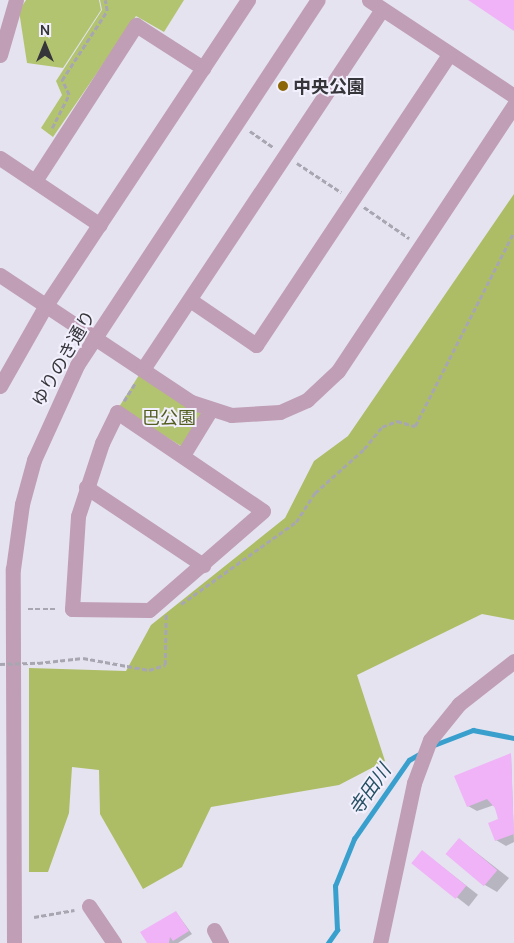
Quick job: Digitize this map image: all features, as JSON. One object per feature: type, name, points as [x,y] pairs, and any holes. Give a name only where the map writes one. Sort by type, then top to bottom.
[{"type":"street","points":[[0,386],[46,305],[248,0]]},
{"type":"street","name":"ゆりのき通り","points":[[14,943],[6,780],[6,587],[34,460],[59,398],[95,338],[318,0]]},
{"type":"street","points":[[369,0],[514,96]]},
{"type":"street","points":[[0,56],[14,1]]},
{"type":"street","points":[[143,370],[382,9]]},
{"type":"street","points":[[35,181],[136,25],[203,68]]},
{"type":"street","points":[[190,300],[256,345],[449,54]]},
{"type":"street","points":[[0,275],[143,370],[210,411],[269,415],[316,393],[338,372],[514,105]]},
{"type":"street","points":[[0,158],[100,225]]},
{"type":"street","points":[[183,454],[210,411]]},
{"type":"street","points":[[117,412],[183,454],[264,511],[203,566],[149,610],[72,609],[74,548],[86,487],[117,412]]},
{"type":"street","points":[[86,487],[203,566]]},
{"type":"street","points":[[380,943],[421,762],[430,740],[459,704],[514,661]]},
{"type":"street","points":[[89,906],[112,940]]},
{"type":"path","points":[[50,127],[69,95],[62,80],[106,10],[105,0]]},
{"type":"path","points":[[237,122],[421,246]]},
{"type":"path","points":[[0,664],[38,664],[67,658],[148,670],[165,665],[166,614],[296,522],[315,493],[364,449],[382,427],[397,422],[415,426],[514,232]]},
{"type":"path","points":[[117,412],[143,370]]},
{"type":"path","points":[[26,610],[72,609]]},
{"type":"path","points":[[34,917],[89,906]]},
{"type":"green space","points":[[26,0],[99,0],[101,10],[63,68],[27,63],[19,11]]},
{"type":"green space","points":[[100,0],[184,0],[164,32],[136,16],[53,137],[41,128],[62,95],[56,81],[102,10]]},
{"type":"green space","points":[[514,194],[514,620],[482,614],[357,675],[385,761],[339,785],[211,807],[182,867],[143,889],[100,814],[99,770],[72,767],[69,813],[48,872],[29,872],[29,668],[126,671],[151,625],[285,518],[314,461],[348,436]]},
{"type":"green space","name":"巴公園","points":[[139,375],[203,415],[182,447],[119,407]]},
{"type":"building","points":[[468,0],[514,0],[514,31]]},
{"type":"building","points":[[511,753],[514,834],[495,841],[488,823],[498,819],[495,808],[487,799],[467,807],[454,776]]},
{"type":"building","points":[[459,838],[497,870],[484,886],[446,854]]},
{"type":"building","points":[[422,850],[466,886],[456,899],[411,863]]},
{"type":"building","points":[[176,911],[189,931],[173,941],[170,937],[169,943],[147,943],[140,932]]},
{"type":"waterway","name":"寺田川","points":[[434,745],[473,730],[514,738]]},
{"type":"waterway","name":"寺田川","points":[[328,943],[337,930],[335,886],[354,839],[409,760],[421,753]]},
{"type":"place","name":"中央公園","points":[[283,86]]}]
